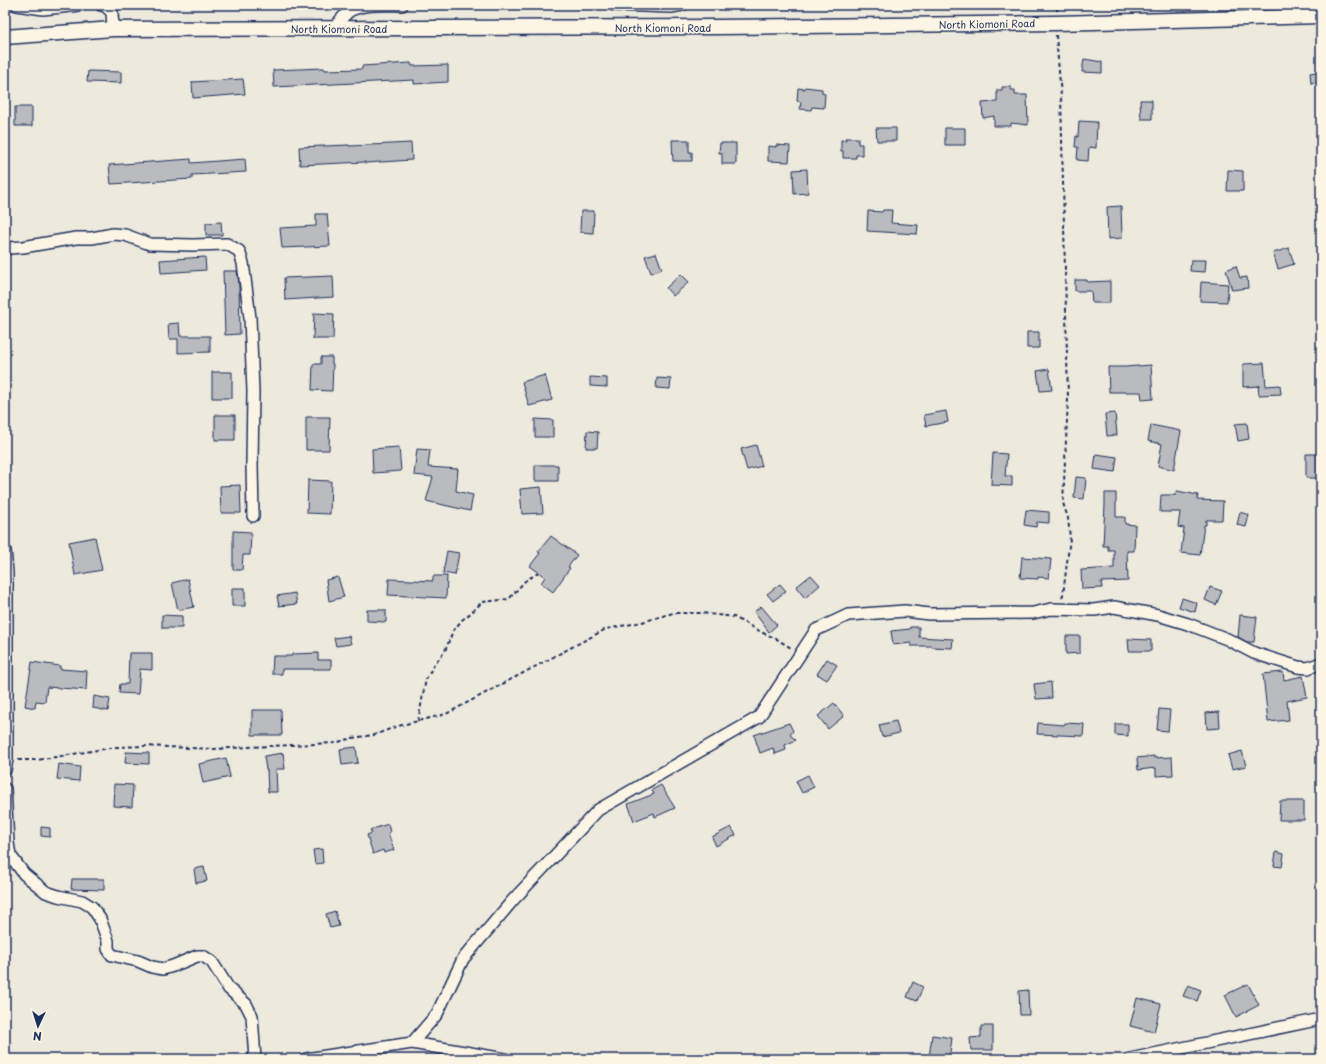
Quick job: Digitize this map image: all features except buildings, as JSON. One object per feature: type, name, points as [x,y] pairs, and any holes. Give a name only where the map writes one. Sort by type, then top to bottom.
[{"type":"main road","name":"North Kiomoni Road","points":[[5,36],[113,29],[710,28],[1056,23],[1321,16]]},
{"type":"street","points":[[17,5],[43,8],[80,5]]},
{"type":"street","points":[[101,5],[105,6],[112,12],[113,29]]},
{"type":"street","points":[[334,29],[345,10],[352,10],[367,6],[402,5]]},
{"type":"street","points":[[614,5],[682,5]]},
{"type":"street","points":[[5,246],[9,248],[23,247],[76,238],[92,238],[112,234],[125,235],[150,244],[227,244],[239,251],[243,263],[250,333],[253,391],[253,516]]},
{"type":"street","points":[[5,550],[7,572],[6,765]]},
{"type":"street","points":[[412,1043],[437,1014],[463,960],[513,900],[598,810],[758,717],[816,630],[848,615],[905,611],[929,614],[1033,613],[1051,609],[1094,610],[1114,608],[1158,615],[1188,624],[1227,639],[1254,653],[1298,667],[1308,668],[1321,663]]},
{"type":"street","points":[[5,789],[10,855],[24,874],[46,892],[58,896],[82,900],[92,907],[100,919],[108,941],[108,950],[112,955],[163,969],[197,956],[203,956],[212,962],[229,989],[246,1004],[252,1016],[255,1059]]},
{"type":"street","points":[[1130,1059],[1321,1019]]},
{"type":"street","points":[[306,1059],[412,1043],[505,1059]]},
{"type":"path","points":[[1051,609],[1063,595],[1070,538],[1068,518],[1063,503],[1068,399],[1061,96],[1056,23]]},
{"type":"path","points":[[418,721],[426,679],[445,650],[453,631],[462,620],[482,602],[509,599],[526,581],[538,573]]},
{"type":"path","points":[[6,765],[116,747],[144,746],[214,749],[335,743],[352,738],[374,735],[398,726],[446,714],[606,629],[642,622],[673,613],[701,613],[734,617],[763,634],[775,638],[800,654]]}]
